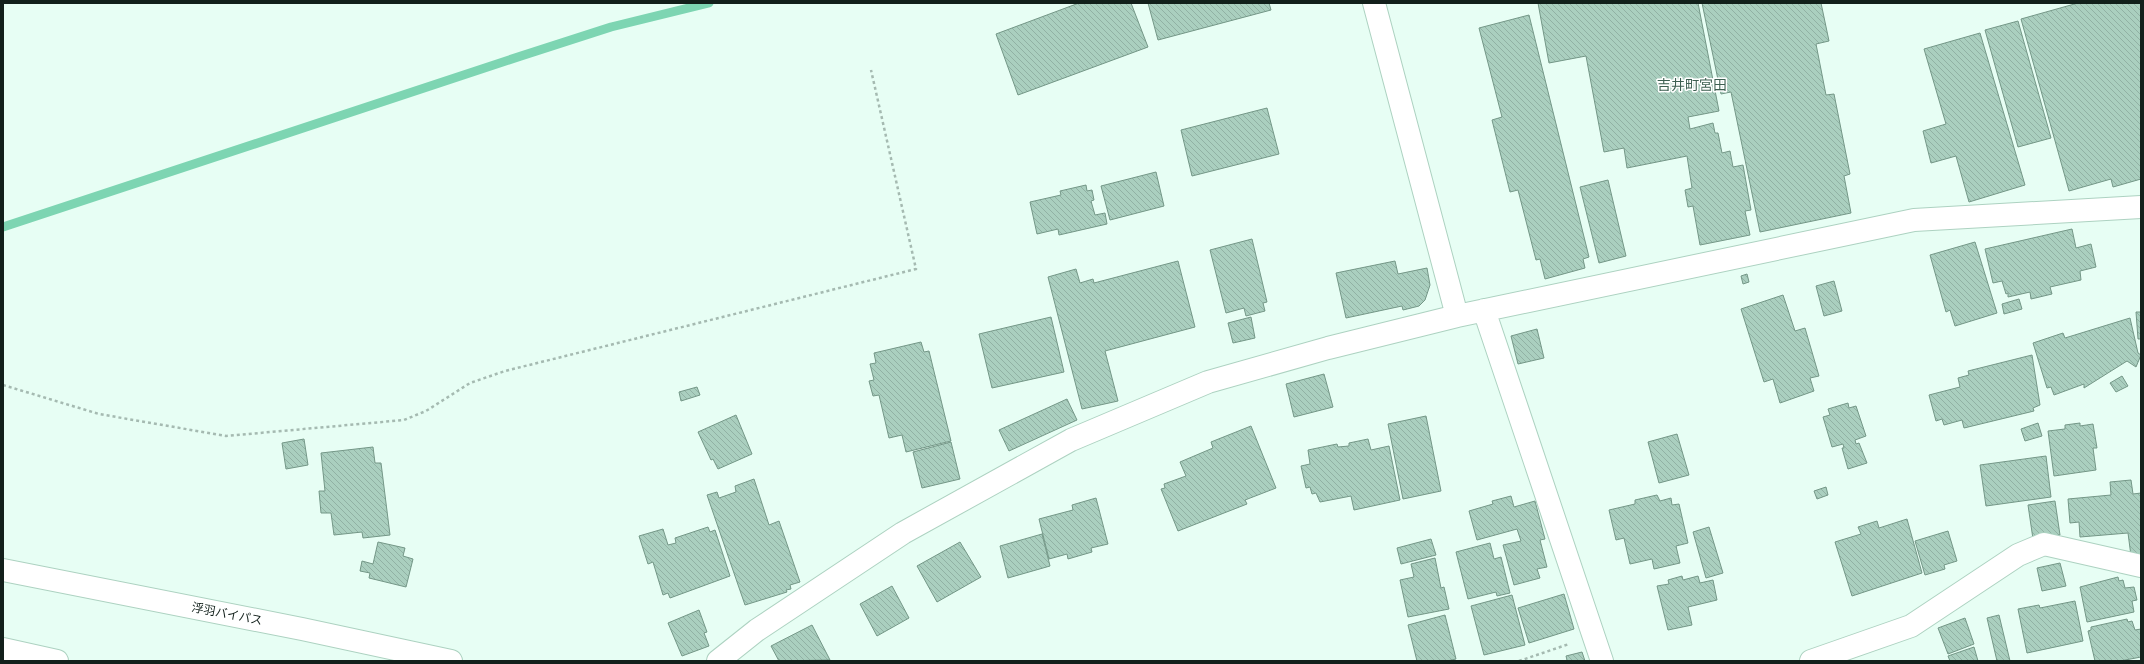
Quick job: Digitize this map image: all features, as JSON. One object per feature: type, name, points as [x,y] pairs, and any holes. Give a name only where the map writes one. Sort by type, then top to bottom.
[{"type":"main road","points":[[1374,3],[1457,316]]},
{"type":"main road","points":[[718,661],[757,630],[903,533],[1071,440],[1208,382],[1328,348],[1457,316],[1914,220],[2141,207]]},
{"type":"main road","points":[[1484,310],[1602,661]]},
{"type":"main road","points":[[1811,661],[1911,626],[2018,555],[2044,544],[2141,566]]},
{"type":"main road","name":"浮羽バイパス","points":[[3,570],[294,627],[451,661]]},
{"type":"main road","points":[[743,661],[746,648],[757,630]]},
{"type":"main road","points":[[3,649],[57,661]]},
{"type":"path","points":[[3,385],[99,414],[226,436],[404,420],[426,411],[470,383],[505,371],[916,269],[871,70]]},
{"type":"path","points":[[1519,661],[1594,636]]},
{"type":"building","points":[[1079,3],[1131,3],[1148,47],[1018,95],[996,34]]},
{"type":"building","points":[[1148,3],[1269,3],[1271,10],[1158,40]]},
{"type":"building","points":[[1538,3],[1698,3],[1719,111],[1688,117],[1690,129],[1713,123],[1715,133],[1718,133],[1722,153],[1730,151],[1733,167],[1743,165],[1751,210],[1745,211],[1750,235],[1700,245],[1693,206],[1688,207],[1685,190],[1692,188],[1687,156],[1627,168],[1624,148],[1604,152],[1586,56],[1549,63]]},
{"type":"building","points":[[1702,3],[1821,3],[1829,41],[1816,44],[1826,95],[1834,94],[1850,174],[1844,176],[1851,213],[1760,232],[1731,92],[1721,94]]},
{"type":"building","points":[[2078,3],[2141,3],[2141,179],[2113,187],[2111,179],[2069,191],[2021,19]]},
{"type":"building","points":[[1529,15],[1589,257],[1583,259],[1585,268],[1545,279],[1540,259],[1536,260],[1518,190],[1510,192],[1492,120],[1502,117],[1479,28]]},
{"type":"building","points":[[2018,21],[2051,138],[2018,147],[1985,30]]},
{"type":"building","points":[[1980,33],[2025,185],[1969,202],[1956,156],[1931,163],[1923,131],[1946,124],[1924,49]]},
{"type":"building","points":[[1267,108],[1279,154],[1192,176],[1181,130]]},
{"type":"building","points":[[1156,172],[1164,206],[1110,220],[1101,186]]},
{"type":"building","points":[[1608,180],[1626,256],[1599,263],[1580,187]]},
{"type":"building","points":[[1086,185],[1087,191],[1092,190],[1094,200],[1091,201],[1095,215],[1105,213],[1107,224],[1059,235],[1058,229],[1037,234],[1030,202],[1061,195],[1060,191]]},
{"type":"building","points":[[2072,229],[2076,248],[2091,244],[2096,267],[2080,271],[2081,280],[2050,287],[2052,294],[2031,299],[2030,292],[2008,297],[2008,293],[2006,294],[2002,281],[1993,283],[1985,249]]},
{"type":"building","points":[[1252,239],[1267,302],[1263,303],[1265,311],[1246,316],[1244,308],[1226,313],[1210,250]]},
{"type":"building","points":[[1975,242],[1997,313],[1955,326],[1950,310],[1946,312],[1930,255]]},
{"type":"building","points":[[1178,261],[1195,327],[1105,351],[1118,401],[1082,409],[1048,277],[1076,269],[1080,283],[1093,279],[1094,283]]},
{"type":"building","points":[[1395,261],[1398,274],[1427,268],[1430,285],[1425,300],[1419,306],[1403,310],[1402,306],[1346,318],[1336,273]]},
{"type":"building","points":[[1747,274],[1749,282],[1743,284],[1741,276]]},
{"type":"building","points":[[1834,281],[1842,311],[1824,316],[1816,286]]},
{"type":"building","points":[[1783,295],[1795,331],[1805,328],[1819,376],[1810,378],[1814,391],[1780,403],[1773,379],[1764,382],[1741,309]]},
{"type":"building","points":[[2019,299],[2022,309],[2004,314],[2002,304]]},
{"type":"building","points":[[2136,312],[2141,312],[2141,339],[2138,339]]},
{"type":"building","points":[[1051,317],[1064,372],[992,388],[979,334]]},
{"type":"building","points":[[1251,317],[1255,338],[1233,343],[1228,323]]},
{"type":"building","points":[[2130,318],[2138,353],[2141,355],[2136,367],[2127,361],[2084,388],[2084,384],[2054,395],[2051,387],[2047,388],[2033,343],[2063,333],[2065,338]]},
{"type":"building","points":[[1537,329],[1544,358],[1518,364],[1511,336]]},
{"type":"building","points":[[921,342],[924,352],[929,351],[951,441],[906,452],[902,435],[889,438],[879,395],[873,396],[869,381],[874,380],[870,364],[876,363],[874,353]]},
{"type":"building","points":[[2032,355],[2040,405],[2033,408],[2034,411],[1964,428],[1962,420],[1944,425],[1942,419],[1936,421],[1929,395],[1960,387],[1958,378],[1969,375],[1968,371]]},
{"type":"building","points":[[1324,374],[1333,407],[1294,417],[1286,384]]},
{"type":"building","points":[[2122,376],[2128,386],[2116,392],[2110,383]]},
{"type":"building","points":[[697,387],[700,395],[681,401],[679,392]]},
{"type":"building","points":[[1067,399],[1077,420],[1009,451],[999,430]]},
{"type":"building","points":[[1848,403],[1849,408],[1856,406],[1866,436],[1855,440],[1856,444],[1859,443],[1867,463],[1848,469],[1842,448],[1844,448],[1843,444],[1832,447],[1823,417],[1830,415],[1828,409]]},
{"type":"building","points":[[736,415],[752,454],[718,469],[713,459],[711,460],[698,432]]},
{"type":"building","points":[[1426,416],[1441,491],[1403,499],[1388,424]]},
{"type":"building","points":[[2038,423],[2042,436],[2025,441],[2021,429]]},
{"type":"building","points":[[2080,423],[2080,426],[2093,424],[2097,448],[2093,448],[2096,470],[2054,476],[2048,431],[2065,429],[2065,425]]},
{"type":"building","points":[[1251,426],[1276,488],[1245,500],[1247,504],[1178,531],[1161,489],[1165,488],[1164,484],[1186,476],[1180,462],[1213,448],[1211,442]]},
{"type":"building","points":[[1677,434],[1689,475],[1659,483],[1648,442]]},
{"type":"building","points":[[304,439],[308,465],[286,469],[282,443]]},
{"type":"building","points":[[1368,439],[1371,450],[1389,446],[1400,500],[1354,510],[1351,496],[1320,502],[1316,493],[1312,494],[1310,487],[1306,488],[1301,466],[1310,464],[1308,450],[1337,444],[1338,447],[1349,446],[1349,443]]},
{"type":"building","points":[[951,442],[960,479],[922,488],[913,452]]},
{"type":"building","points":[[373,447],[375,463],[381,463],[390,535],[363,538],[362,532],[334,535],[331,513],[321,513],[319,491],[325,491],[321,453]]},
{"type":"building","points":[[2046,456],[2051,497],[1986,506],[1980,465]]},
{"type":"building","points":[[754,479],[769,525],[779,521],[800,582],[790,585],[791,589],[786,590],[787,592],[745,605],[707,495],[717,492],[719,498],[736,492],[735,486]]},
{"type":"building","points":[[2131,480],[2133,494],[2141,493],[2141,557],[2131,556],[2128,533],[2080,537],[2079,522],[2070,523],[2068,499],[2111,495],[2110,482]]},
{"type":"building","points":[[1826,487],[1828,495],[1817,499],[1814,491]]},
{"type":"building","points":[[1657,495],[1660,501],[1671,498],[1672,505],[1679,504],[1688,543],[1676,546],[1680,563],[1654,569],[1652,559],[1630,564],[1624,538],[1616,540],[1609,510],[1635,504],[1635,500]]},
{"type":"building","points":[[1511,496],[1514,507],[1535,501],[1545,539],[1540,540],[1547,567],[1537,569],[1540,578],[1514,585],[1503,545],[1521,541],[1517,529],[1477,540],[1469,511],[1493,504],[1492,501]]},
{"type":"building","points":[[1096,498],[1108,544],[1091,548],[1092,552],[1068,559],[1067,554],[1049,559],[1039,519],[1073,510],[1072,505]]},
{"type":"building","points":[[2055,501],[2060,535],[2033,539],[2028,505]]},
{"type":"building","points":[[1907,519],[1922,573],[1852,596],[1835,542],[1861,534],[1858,527],[1877,521],[1879,528]]},
{"type":"building","points":[[708,527],[710,532],[715,530],[730,576],[670,598],[668,593],[663,595],[653,562],[648,564],[639,536],[663,529],[668,545],[676,543],[675,538]]},
{"type":"building","points":[[1709,527],[1723,573],[1706,578],[1693,532]]},
{"type":"building","points":[[1948,531],[1957,561],[1944,565],[1945,569],[1925,575],[1915,541]]},
{"type":"building","points":[[1042,534],[1050,566],[1008,578],[1000,546]]},
{"type":"building","points":[[1431,539],[1436,555],[1401,564],[1397,548]]},
{"type":"building","points":[[378,542],[405,548],[403,556],[413,559],[406,587],[369,578],[370,573],[360,571],[362,561],[373,564]]},
{"type":"building","points":[[960,542],[981,577],[937,602],[917,566]]},
{"type":"building","points":[[1490,543],[1494,559],[1501,557],[1510,593],[1497,596],[1496,592],[1468,599],[1456,552]]},
{"type":"building","points":[[1435,558],[1441,588],[1444,587],[1449,609],[1408,617],[1400,580],[1414,577],[1411,564]]},
{"type":"building","points":[[2060,563],[2066,586],[2042,591],[2037,568]]},
{"type":"building","points":[[1682,576],[1683,580],[1698,576],[1700,583],[1713,580],[1717,600],[1688,607],[1692,625],[1668,630],[1657,586],[1669,584],[1668,580]]},
{"type":"building","points":[[2118,577],[2119,581],[2123,580],[2125,588],[2134,587],[2137,600],[2132,601],[2134,612],[2087,622],[2080,587]]},
{"type":"building","points":[[892,586],[909,618],[877,636],[860,604]]},
{"type":"building","points":[[1564,594],[1574,629],[1529,643],[1518,608]]},
{"type":"building","points":[[1512,595],[1525,645],[1484,655],[1471,606]]},
{"type":"building","points":[[2075,601],[2083,641],[2027,653],[2018,609],[2039,605],[2040,608]]},
{"type":"building","points":[[699,610],[707,632],[704,633],[709,646],[682,656],[668,623]]},
{"type":"building","points":[[1445,615],[1456,659],[1447,661],[1417,661],[1408,625]]},
{"type":"building","points":[[1999,615],[2010,661],[1997,661],[1987,618]]},
{"type":"building","points":[[1965,618],[1974,644],[1948,654],[1938,628]]},
{"type":"building","points":[[2127,619],[2128,622],[2132,621],[2135,630],[2141,629],[2141,657],[2120,661],[2095,661],[2088,631],[2091,630],[2091,627]]},
{"type":"building","points":[[812,625],[830,660],[779,661],[771,646]]},
{"type":"building","points":[[1974,647],[1978,661],[1950,661],[1948,656]]},
{"type":"building","points":[[1582,652],[1585,661],[1565,661],[1567,660],[1566,656]]},
{"type":"waterway","points":[[3,227],[611,27],[709,3]]},
{"type":"district","name":"吉井町宮田","points":[[1692,85]]}]
